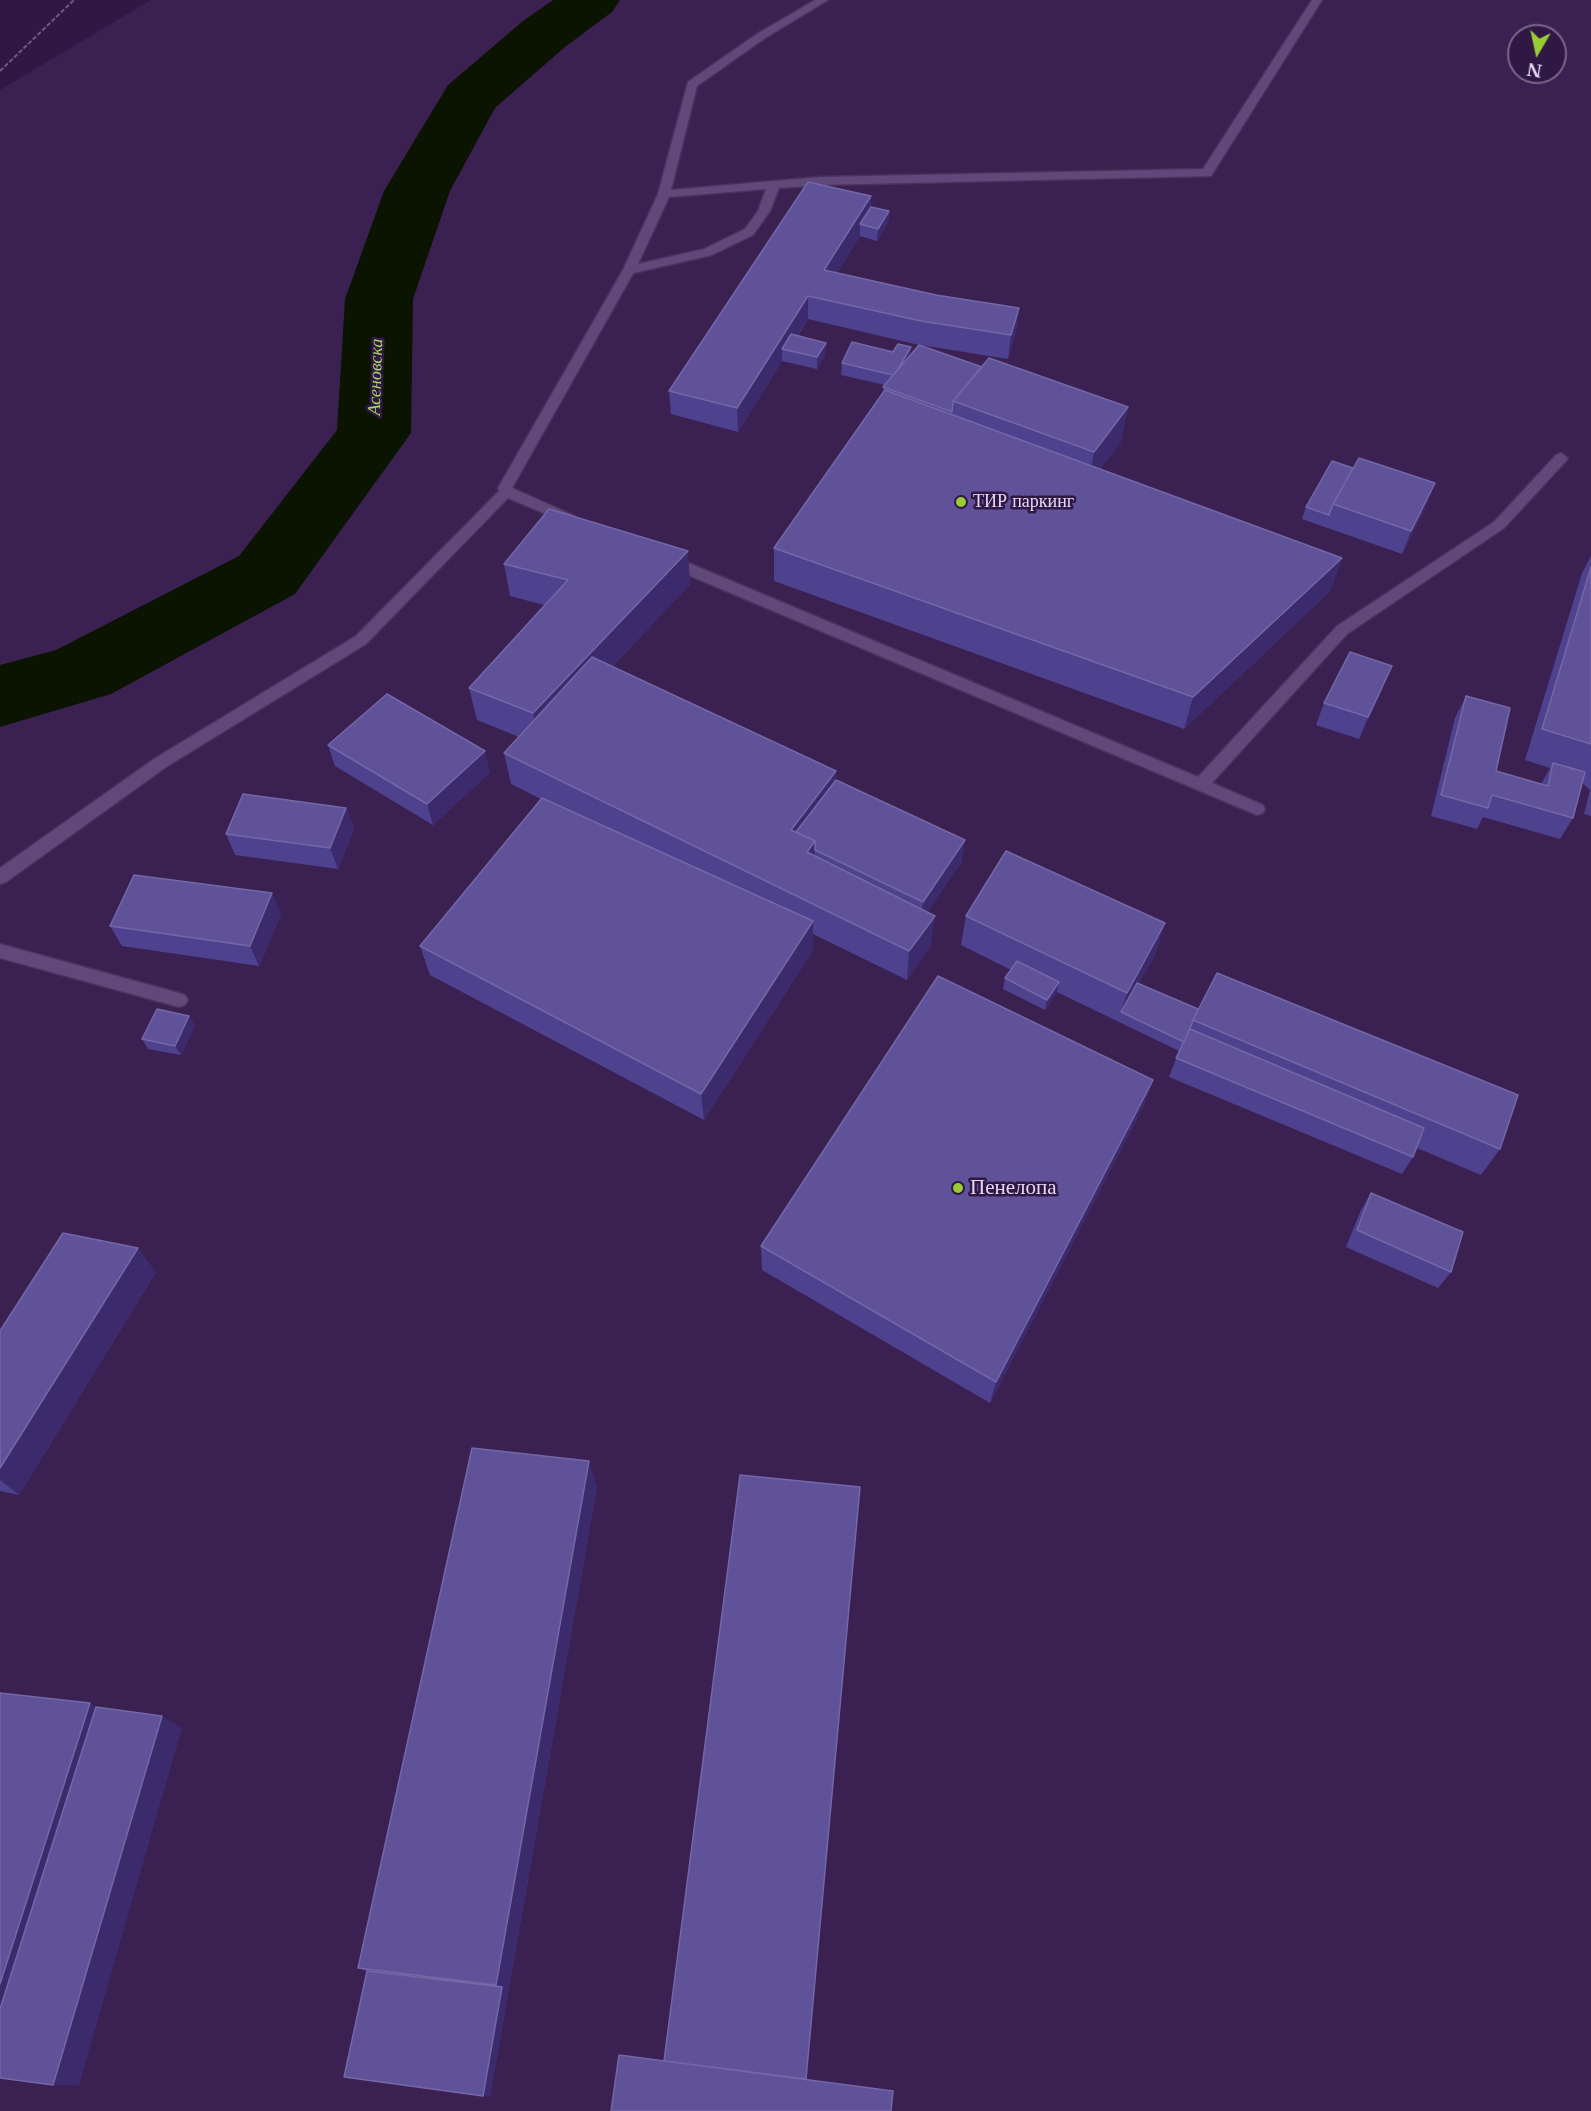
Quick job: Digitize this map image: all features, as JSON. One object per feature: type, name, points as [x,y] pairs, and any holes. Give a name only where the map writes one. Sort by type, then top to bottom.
[{"type":"street","points":[[507,492],[505,488],[629,270],[664,194],[693,84],[761,36],[823,0]]},
{"type":"street","points":[[664,194],[820,181],[1207,173],[1317,0]]},
{"type":"street","points":[[629,270],[708,252],[749,232],[764,211],[774,185]]},
{"type":"street","points":[[1200,786],[1342,630],[1499,525],[1561,458]]},
{"type":"street","points":[[507,492],[584,525]]},
{"type":"street","points":[[0,877],[160,763],[361,640],[507,492]]},
{"type":"street","points":[[650,552],[1257,809]]},
{"type":"street","points":[[0,951],[179,1000]]},
{"type":"path","points":[[0,71],[74,0]]},
{"type":"shaded area","points":[[151,0],[1591,0],[1591,2111],[0,2111],[0,90]]},
{"type":"building","points":[[808,182],[871,196],[824,270],[936,295],[1019,308],[1011,335],[921,321],[808,296],[737,408],[669,391]]},
{"type":"building","points":[[871,207],[889,211],[878,229],[860,224]]},
{"type":"building","points":[[791,334],[826,343],[817,357],[782,349]]},
{"type":"building","points":[[852,342],[893,352],[898,344],[911,347],[893,375],[842,363]]},
{"type":"building","points":[[919,345],[982,367],[953,401],[952,412],[883,387]]},
{"type":"building","points":[[989,358],[1128,407],[1094,452],[953,401]]},
{"type":"building","name":"ТИР паркинг","points":[[885,390],[1342,558],[1193,697],[774,548]]},
{"type":"building","points":[[1359,458],[1435,483],[1411,531],[1333,504]]},
{"type":"building","points":[[1332,461],[1353,468],[1329,515],[1306,507]]},
{"type":"building","points":[[549,509],[688,551],[533,713],[469,688],[568,580],[504,564]]},
{"type":"building","points":[[1591,567],[1591,744],[1542,729]]},
{"type":"building","points":[[1350,652],[1392,666],[1368,717],[1324,703]]},
{"type":"building","points":[[592,657],[836,771],[791,830],[815,841],[807,852],[935,916],[909,951],[504,753]]},
{"type":"building","points":[[387,694],[485,751],[427,804],[328,745]]},
{"type":"building","points":[[1466,696],[1510,708],[1496,771],[1548,786],[1553,763],[1585,772],[1573,818],[1492,795],[1488,808],[1441,795]]},
{"type":"building","points":[[836,780],[965,840],[923,902],[815,850],[815,841],[796,832]]},
{"type":"building","points":[[243,794],[346,808],[330,848],[226,834]]},
{"type":"building","points":[[542,798],[813,921],[701,1094],[420,946]]},
{"type":"building","points":[[1006,851],[1165,923],[1127,993],[966,916]]},
{"type":"building","points":[[134,875],[272,893],[250,946],[110,926]]},
{"type":"building","points":[[1017,961],[1059,982],[1047,1000],[1005,978]]},
{"type":"building","points":[[1217,973],[1518,1095],[1500,1149],[1193,1020]]},
{"type":"building","name":"Пенелопа","points":[[938,976],[1153,1080],[996,1382],[761,1246]]},
{"type":"building","points":[[1137,983],[1198,1009],[1184,1042],[1121,1012]]},
{"type":"building","points":[[157,1009],[189,1016],[175,1046],[142,1039]]},
{"type":"building","points":[[1190,1029],[1424,1128],[1413,1157],[1176,1058]]},
{"type":"building","points":[[1371,1193],[1463,1232],[1451,1272],[1357,1230]]},
{"type":"building","points":[[63,1233],[138,1248],[0,1468],[0,1331]]},
{"type":"building","points":[[472,1448],[589,1461],[496,1985],[358,1968]]},
{"type":"building","points":[[740,1475],[860,1487],[806,2079],[664,2061]]},
{"type":"building","points":[[0,1693],[90,1703],[0,1984]]},
{"type":"building","points":[[96,1707],[162,1716],[53,2085],[0,2078],[0,2009]]},
{"type":"building","points":[[367,1971],[502,1987],[483,2096],[344,2077]]},
{"type":"building","points":[[619,2055],[893,2091],[891,2111],[611,2111]]},
{"type":"waterway","name":"Асеновска","points":[[0,696],[82,673],[267,575],[374,433],[379,299],[417,191],[470,98],[544,34],[591,0]]},
{"type":"place","name":"ТИР паркинг","points":[[961,502]]},
{"type":"place","name":"Пенелопа","points":[[958,1188]]}]
